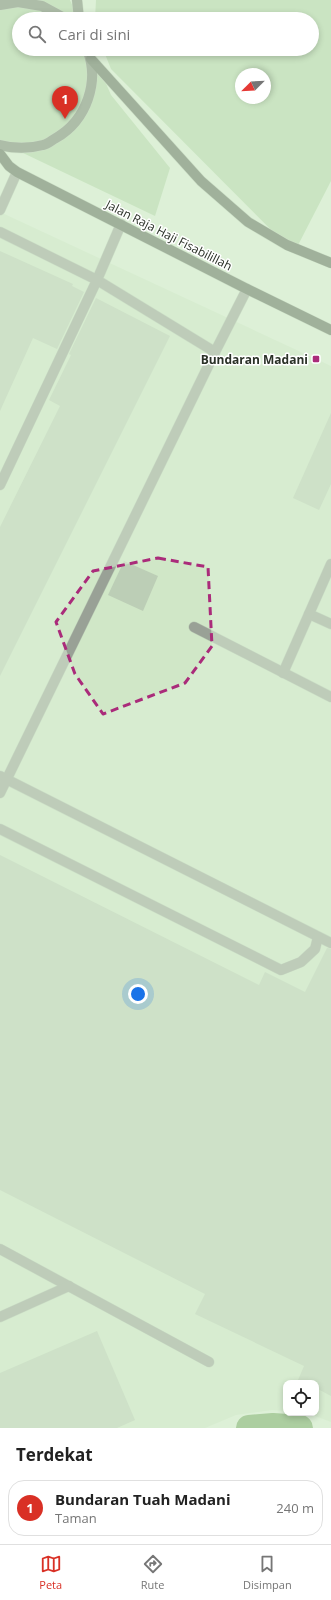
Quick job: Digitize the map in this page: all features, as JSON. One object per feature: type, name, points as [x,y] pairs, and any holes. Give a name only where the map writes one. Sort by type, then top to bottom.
[{"type":"main road","points":[[77,0],[78,12]]},
{"type":"main road","points":[[0,5],[18,2],[42,6],[53,12]]},
{"type":"main road","points":[[0,145],[17,149],[44,145],[67,132],[84,111],[92,86],[89,56]]},
{"type":"main road","points":[[90,59],[201,181],[248,222],[287,245],[331,263]]},
{"type":"main road","name":"Jalan Raja Haji Fisabilillah","points":[[0,154],[9,166],[17,172],[121,224],[247,290],[331,330]]},
{"type":"street","points":[[0,210],[17,172]]},
{"type":"street","points":[[0,485],[97,280],[121,224]]},
{"type":"street","points":[[0,232],[97,280],[215,352]]},
{"type":"street","points":[[0,793],[3,778],[247,290]]},
{"type":"street","points":[[283,673],[331,564]]},
{"type":"street","points":[[309,614],[331,624]]},
{"type":"street","points":[[194,627],[331,697]]},
{"type":"street","points":[[3,778],[331,944]]},
{"type":"street","points":[[0,829],[281,970],[301,962],[306,958],[315,949],[318,937]]},
{"type":"street","points":[[0,1249],[209,1362]]},
{"type":"street","points":[[0,1317],[69,1286]]},
{"type":"highlighted area","points":[[158,558],[208,567],[212,646],[185,683],[103,714],[75,674],[56,622],[93,571]]},
{"type":"shaded area","points":[[0,0],[70,0],[75,12],[12,12],[12,56],[94,56],[111,95],[170,168],[155,216],[0,142]]},
{"type":"shaded area","points":[[96,0],[331,0],[331,181],[294,253],[111,69],[106,56],[319,56],[319,12],[95,12]]},
{"type":"shaded area","points":[[0,212],[331,366],[331,1422],[315,1416],[319,1416],[319,1380],[283,1380],[283,1411],[272,1410],[236,1415],[205,1428],[0,1428]]},
{"type":"building","points":[[0,251],[73,284],[72,286],[84,292],[57,349],[33,338],[0,411]]},
{"type":"building","points":[[96,298],[170,336],[0,676],[0,527],[60,406],[49,400]]},
{"type":"building","points":[[331,413],[331,484],[319,510],[293,498]]},
{"type":"building","points":[[124,561],[158,576],[143,611],[108,595]]},
{"type":"building","points":[[0,855],[259,985],[265,972],[305,992],[327,948],[331,949],[331,1396],[319,1390],[319,1380],[298,1380],[304,1366],[195,1314],[205,1294],[0,1190]]},
{"type":"building","points":[[97,1331],[135,1420],[117,1428],[0,1428],[0,1373]]},
{"type":"waterway","points":[[249,1428],[273,1426],[300,1428]]},
{"type":"place","name":"Bundaran Tuah Madani","points":[[65,119]]},
{"type":"place","name":"Bundaran Madani","points":[[316,359]]}]
